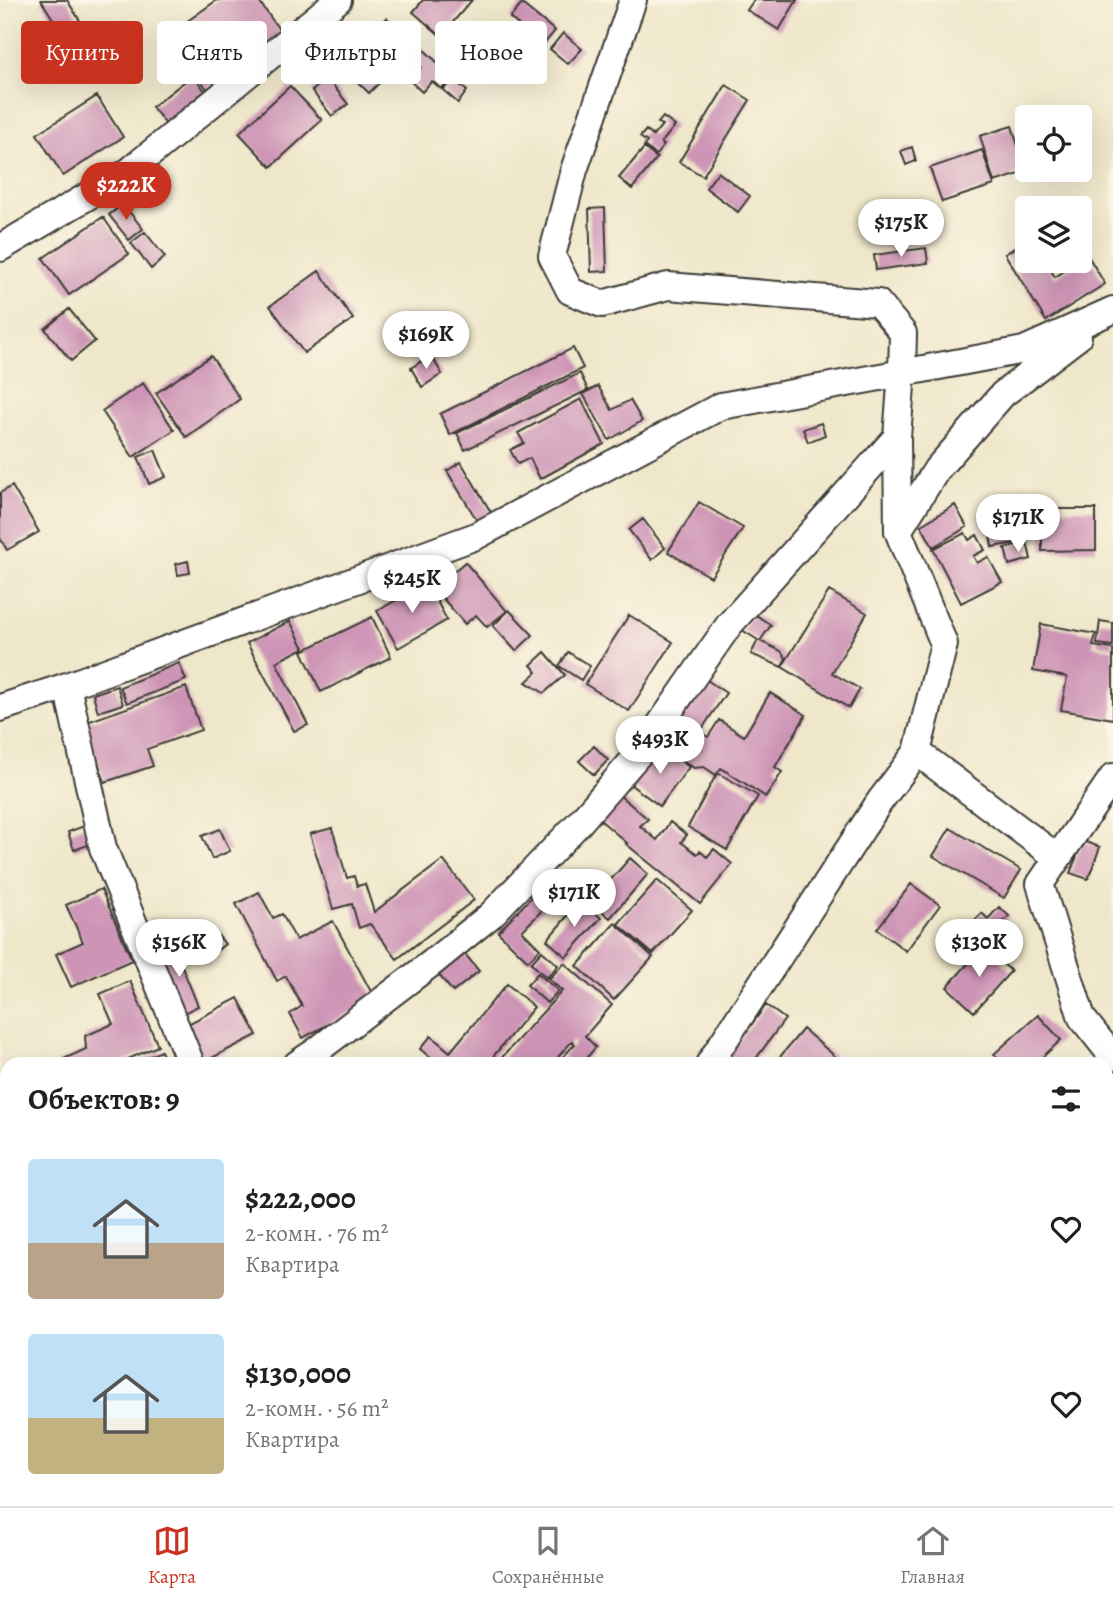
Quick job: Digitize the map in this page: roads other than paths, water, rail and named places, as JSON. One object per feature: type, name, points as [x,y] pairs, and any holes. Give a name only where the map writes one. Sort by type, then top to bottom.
[{"type":"street","points":[[0,248],[127,173],[338,0]]},
{"type":"street","points":[[633,0],[574,170],[552,256],[570,291],[602,304],[668,286],[878,303],[903,333],[897,437],[898,531],[944,644],[917,752],[880,801],[714,1057]]},
{"type":"street","points":[[0,708],[476,536],[721,406],[1024,350],[1113,310]]},
{"type":"street","points":[[898,531],[937,469],[1003,394],[1113,310]]},
{"type":"street","points":[[313,1057],[491,915],[579,823],[643,750],[729,625],[897,437]]},
{"type":"street","points":[[67,686],[103,848],[188,1057]]},
{"type":"street","points":[[917,752],[1058,858]]},
{"type":"street","points":[[1113,777],[1040,884],[1082,1018],[1113,1057]]}]
